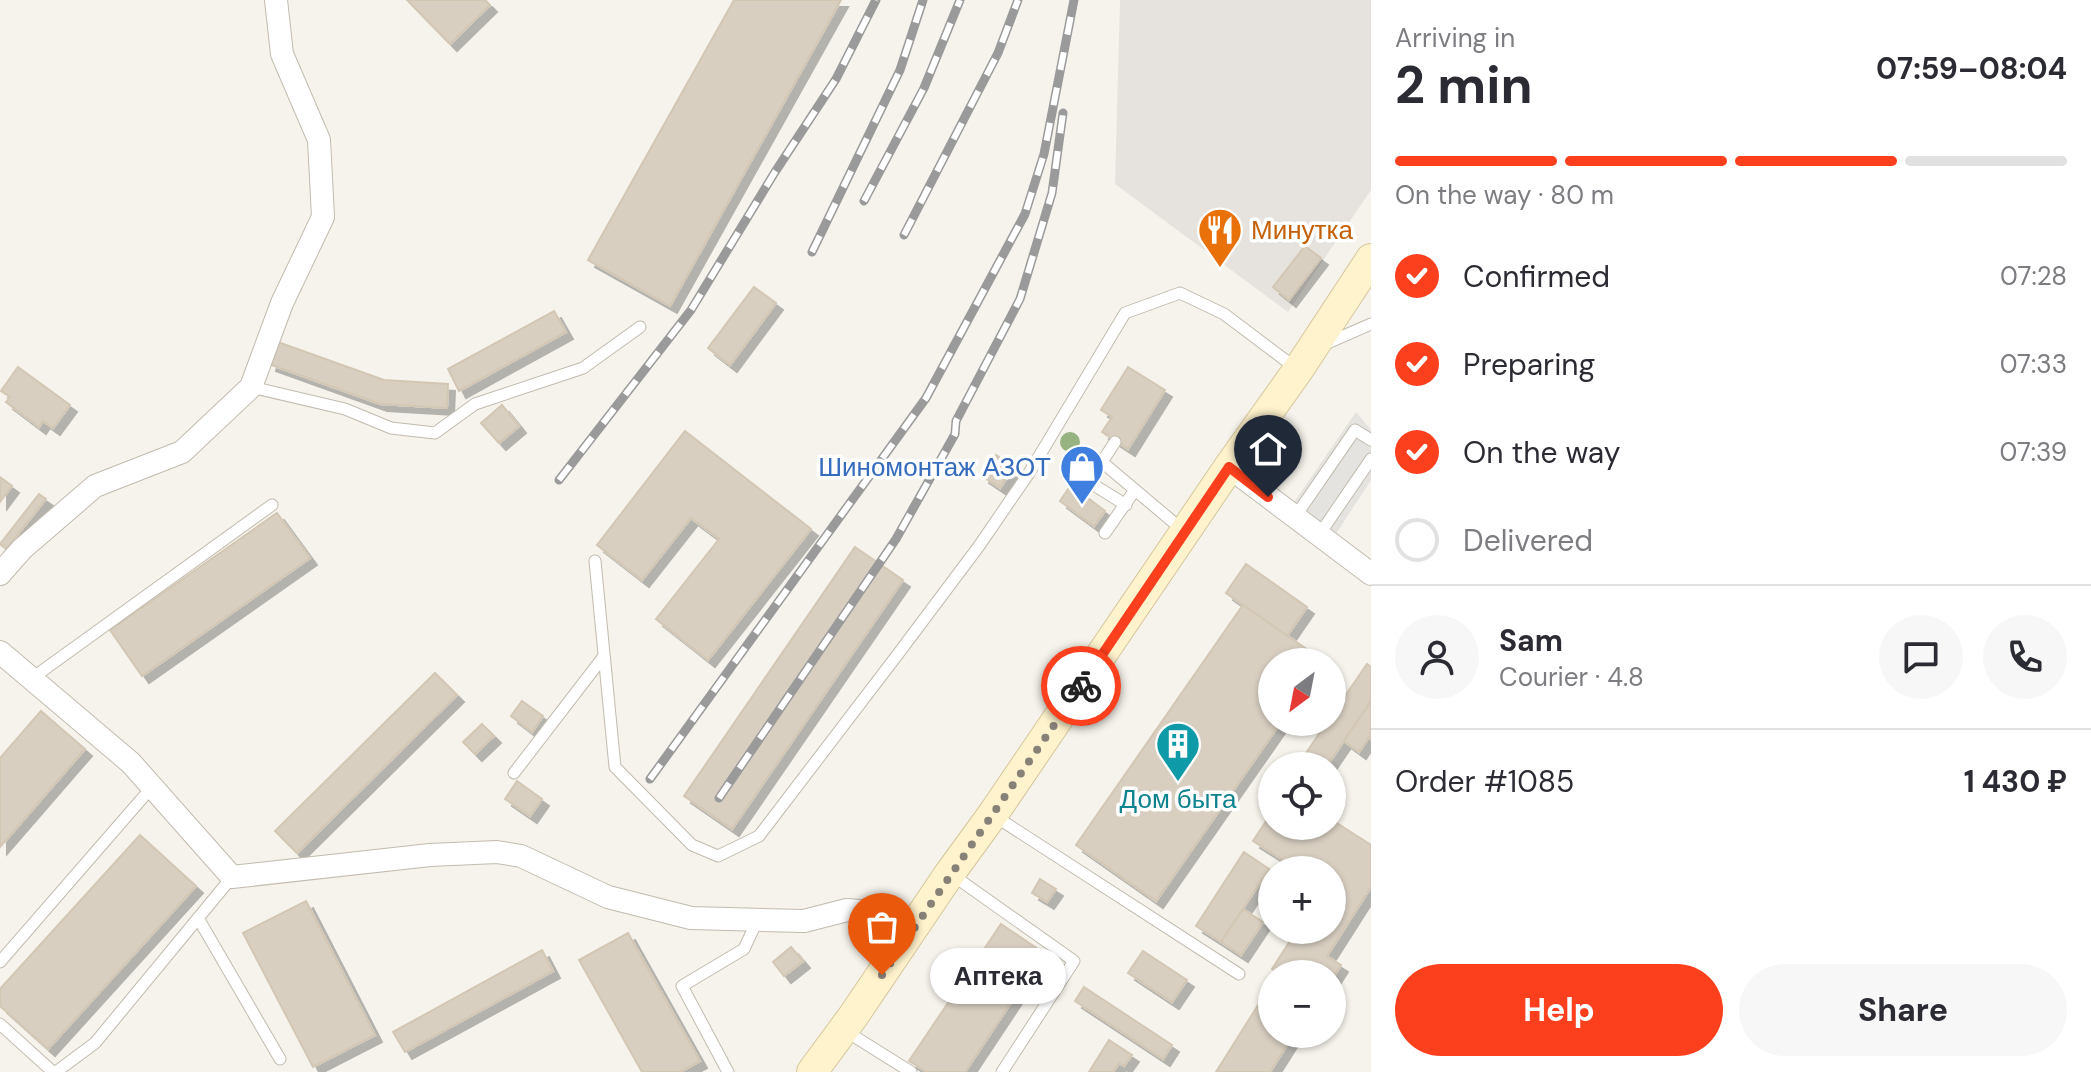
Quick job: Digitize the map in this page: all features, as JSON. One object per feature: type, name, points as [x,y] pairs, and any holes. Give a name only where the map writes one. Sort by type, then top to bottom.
[{"type":"main road","points":[[812,1072],[993,814],[1371,259]]},
{"type":"street","points":[[0,574],[22,549],[95,486],[182,452],[251,387],[282,303],[323,217],[319,140],[282,54],[276,0]]},
{"type":"street","points":[[1229,467],[1371,574]]},
{"type":"street","points":[[0,652],[131,763],[232,877],[430,855],[497,852],[521,856],[608,897],[691,918],[804,921],[847,910],[872,912],[909,935]]},
{"type":"lane","points":[[595,561],[615,767],[692,845],[718,856],[759,836],[979,546],[1029,473],[1125,313],[1180,293],[1224,314],[1304,360],[1371,324]]},
{"type":"lane","points":[[251,387],[345,409],[391,428],[435,433],[475,404],[583,368],[640,327]]},
{"type":"lane","points":[[1295,517],[1355,430],[1371,440]]},
{"type":"lane","points":[[1115,442],[1102,462],[1185,533]]},
{"type":"lane","points":[[1319,535],[1371,459]]},
{"type":"lane","points":[[1081,477],[1126,505]]},
{"type":"lane","points":[[1105,533],[1135,490]]},
{"type":"lane","points":[[31,679],[272,505]]},
{"type":"lane","points":[[514,773],[604,656]]},
{"type":"lane","points":[[0,962],[152,787]]},
{"type":"lane","points":[[993,814],[1239,974]]},
{"type":"lane","points":[[950,873],[1074,961],[1002,1072]]},
{"type":"lane","points":[[0,1024],[54,1072],[95,1043],[232,877]]},
{"type":"lane","points":[[198,918],[280,1059]]},
{"type":"lane","points":[[728,1072],[682,986],[744,949],[758,919]]},
{"type":"lane","points":[[844,1029],[911,1072]]},
{"type":"shaded area","points":[[1120,0],[1371,0],[1371,190],[1288,312],[1115,184]]},
{"type":"shaded area","points":[[1356,412],[1371,430],[1371,480],[1330,543],[1288,511]]},
{"type":"building","points":[[407,0],[485,0],[490,5],[450,44]]},
{"type":"building","points":[[734,0],[841,0],[670,306],[588,260]]},
{"type":"building","points":[[1305,246],[1321,258],[1289,300],[1273,287]]},
{"type":"building","points":[[754,287],[776,303],[730,365],[708,348]]},
{"type":"building","points":[[554,311],[566,332],[459,391],[448,369]]},
{"type":"building","points":[[275,341],[384,380],[448,384],[447,408],[380,404],[269,364]]},
{"type":"building","points":[[18,367],[70,405],[53,428],[43,421],[39,427],[6,402],[10,397],[1,391]]},
{"type":"building","points":[[1128,367],[1165,390],[1128,449],[1102,432],[1112,417],[1101,410]]},
{"type":"building","points":[[502,405],[519,426],[499,443],[481,423]]},
{"type":"building","points":[[685,431],[811,529],[708,660],[656,619],[719,539],[691,518],[642,580],[597,545]]},
{"type":"building","points":[[996,455],[1014,467],[1000,488],[982,476]]},
{"type":"building","points":[[0,477],[12,486],[0,502]]},
{"type":"building","name":"Шиномонтаж АЗОТ","points":[[1071,485],[1105,511],[1094,526],[1060,501]]},
{"type":"building","points":[[39,494],[46,499],[6,549],[0,544]]},
{"type":"building","points":[[277,513],[310,558],[142,676],[110,630]]},
{"type":"building","points":[[855,547],[903,580],[732,829],[684,796]]},
{"type":"building","points":[[1246,564],[1307,607],[1287,636],[1226,593]]},
{"type":"building","name":"Дом быта","points":[[1243,605],[1305,648],[1258,648],[1258,736],[1271,736],[1156,901],[1076,845]]},
{"type":"building","points":[[1367,664],[1371,667],[1371,701],[1336,752],[1307,752],[1318,736],[1346,736],[1346,695]]},
{"type":"building","points":[[435,673],[457,695],[297,853],[275,831]]},
{"type":"building","points":[[522,701],[543,716],[532,732],[511,716]]},
{"type":"building","points":[[1371,701],[1371,739],[1369,737],[1359,752],[1344,741]]},
{"type":"building","points":[[41,711],[85,749],[0,847],[0,758]]},
{"type":"building","points":[[482,724],[494,736],[475,754],[463,742]]},
{"type":"building","points":[[517,781],[542,799],[530,816],[505,799]]},
{"type":"building","points":[[1346,829],[1371,845],[1371,887],[1346,926],[1346,856],[1277,856],[1253,841],[1258,833],[1258,840],[1346,840]]},
{"type":"building","points":[[140,835],[196,886],[48,1049],[0,1006],[0,989]]},
{"type":"building","points":[[1244,852],[1258,862],[1258,886],[1221,942],[1196,926]]},
{"type":"building","points":[[1040,879],[1056,889],[1047,902],[1032,893]]},
{"type":"building","points":[[306,901],[375,1035],[313,1067],[243,933]]},
{"type":"building","points":[[1243,909],[1258,919],[1258,930],[1241,955],[1221,942]]},
{"type":"building","points":[[1001,924],[1044,953],[965,1072],[927,1072],[909,1061]]},
{"type":"building","points":[[628,933],[700,1061],[680,1072],[642,1072],[579,960]]},
{"type":"building","points":[[1288,944],[1335,944],[1327,956],[1333,960],[1278,960]]},
{"type":"building","points":[[791,947],[803,961],[784,976],[773,962]]},
{"type":"building","points":[[542,950],[553,971],[405,1052],[393,1032]]},
{"type":"building","points":[[1143,951],[1187,980],[1172,1002],[1128,973]]},
{"type":"building","points":[[1084,987],[1172,1045],[1163,1059],[1075,1001]]},
{"type":"building","points":[[1258,1005],[1258,1048],[1285,1048],[1270,1072],[1216,1072]]},
{"type":"building","points":[[1109,1040],[1132,1055],[1124,1066],[1119,1063],[1113,1072],[1089,1072]]},
{"type":"railway","points":[[559,480],[691,310],[836,79],[876,0]]},
{"type":"railway","points":[[812,252],[900,70],[923,0]]},
{"type":"railway","points":[[864,201],[924,88],[960,0]]},
{"type":"railway","points":[[904,235],[998,53],[1018,0]]},
{"type":"railway","points":[[650,779],[926,398],[1025,214],[1044,154],[1074,0]]},
{"type":"railway","points":[[719,798],[896,539],[955,434],[956,421],[1020,299],[1052,193],[1063,113]]},
{"type":"way so far","points":[[882,975],[1081,686]]},
{"type":"place","name":"Минутка","points":[[1220,269]]},
{"type":"place","name":"Шиномонтаж АЗОТ","points":[[1082,506]]},
{"type":"place","name":"Дом быта","points":[[1178,783]]},
{"type":"place","name":"Аптека","points":[[882,975]]},
{"type":"route","points":[[1081,686],[1229,467],[1268,497]]}]
